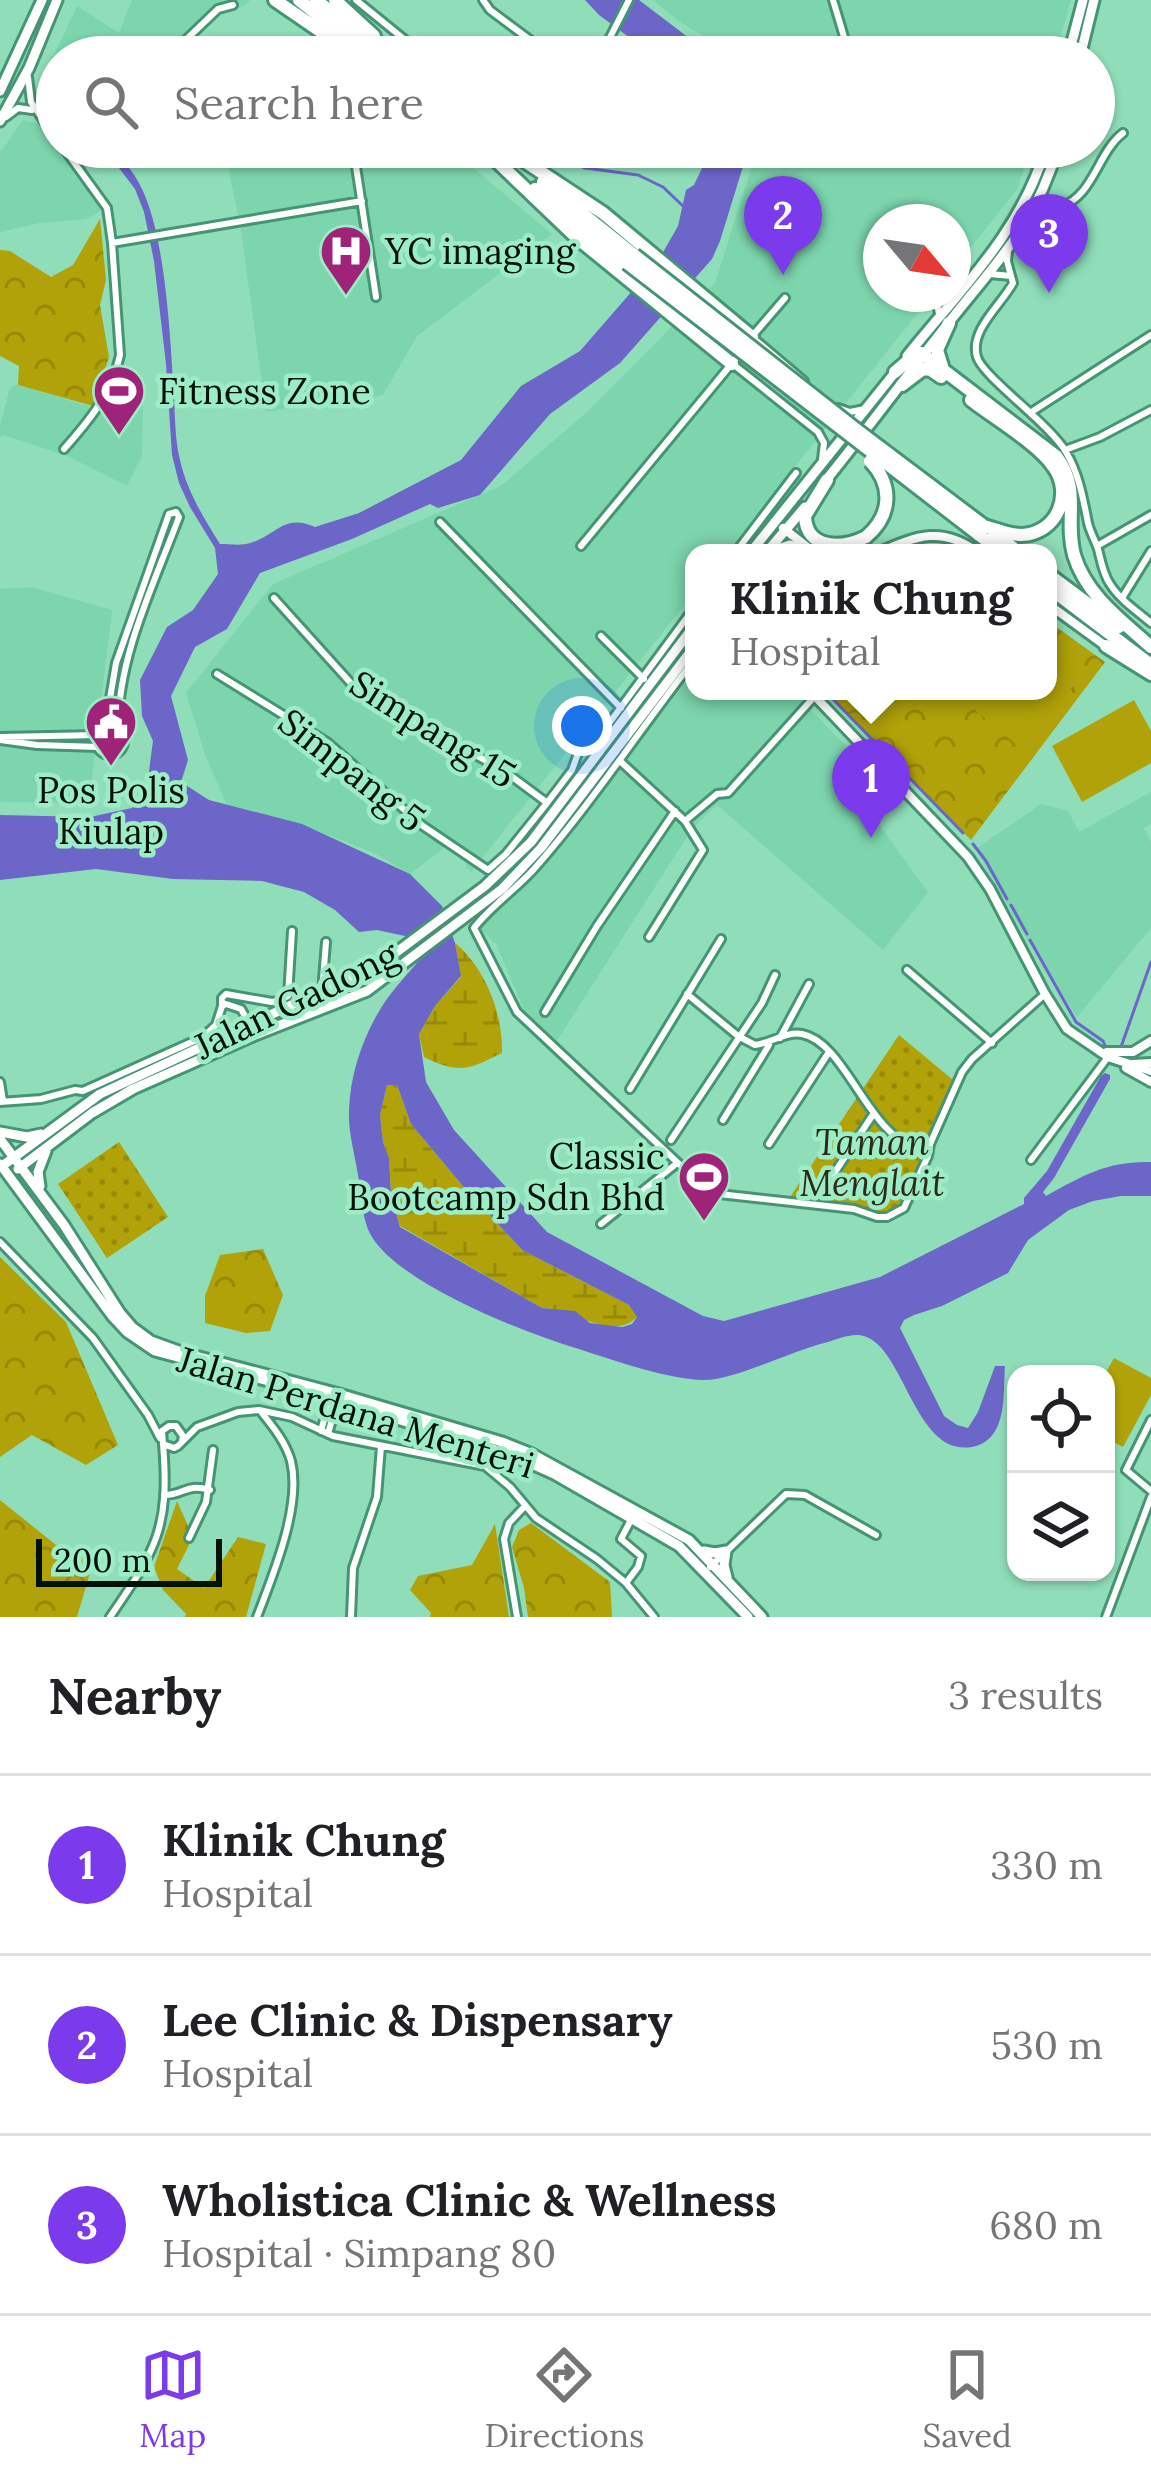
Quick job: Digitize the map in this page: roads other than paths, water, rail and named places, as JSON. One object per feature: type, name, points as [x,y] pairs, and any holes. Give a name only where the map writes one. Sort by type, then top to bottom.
[{"type":"highway","points":[[275,0],[327,36]]},
{"type":"highway","points":[[299,0],[344,36]]},
{"type":"highway","points":[[316,0],[364,36]]},
{"type":"highway","points":[[335,0],[371,36]]},
{"type":"highway","points":[[510,168],[858,431],[994,544]]},
{"type":"highway","points":[[526,168],[839,429],[1005,544]]},
{"type":"highway","points":[[631,259],[711,301],[752,337]]},
{"type":"highway","points":[[631,259],[689,329],[732,364]]},
{"type":"highway","points":[[944,320],[937,350],[946,374]]},
{"type":"highway","points":[[898,378],[917,352],[924,355],[1049,449],[1063,465],[1071,486],[1071,536],[1082,574],[1096,596],[1151,648]]},
{"type":"highway","points":[[898,378],[922,369],[936,373],[1056,469],[1063,497],[1060,510],[1046,527],[1022,535],[981,530]]},
{"type":"highway","points":[[839,429],[879,471],[887,496],[884,516],[866,537],[843,544]]},
{"type":"highway","points":[[827,480],[803,522],[809,533],[832,544]]},
{"type":"highway","points":[[1057,580],[1151,648]]},
{"type":"highway","points":[[1057,594],[1151,665]]},
{"type":"highway","points":[[1106,646],[1151,678]]},
{"type":"main road","points":[[0,91],[42,0]]},
{"type":"main road","points":[[42,36],[57,0]]},
{"type":"main road","points":[[1074,36],[1083,0]]},
{"type":"main road","points":[[1085,36],[1094,0]]},
{"type":"main road","points":[[0,122],[36,51]]},
{"type":"main road","points":[[971,279],[1016,219],[1039,168]]},
{"type":"main road","points":[[773,544],[827,480],[944,320],[1008,252],[1039,199],[1050,168]]},
{"type":"main road","points":[[924,355],[947,312]]},
{"type":"main road","points":[[757,544],[865,409],[898,378]]},
{"type":"main road","name":"Jalan Gadong","points":[[252,1030],[351,1000],[513,879],[541,848],[597,764],[602,747],[685,638]]},
{"type":"main road","name":"Jalan Gadong","points":[[4,1168],[133,1089],[408,946],[518,856],[616,748],[685,659]]},
{"type":"main road","points":[[581,745],[602,747]]},
{"type":"main road","points":[[581,745],[597,764],[620,761],[616,748]]},
{"type":"main road","points":[[0,1136],[48,1139],[38,1172],[44,1197]]},
{"type":"main road","name":"Jalan Perdana Menteri","points":[[0,1136],[120,1313],[139,1333],[184,1353],[532,1454],[699,1549],[748,1617]]},
{"type":"main road","name":"Jalan Perdana Menteri","points":[[4,1168],[113,1317],[143,1345],[335,1396],[514,1456],[680,1546],[727,1579],[762,1617]]},
{"type":"main road","points":[[699,1549],[726,1551],[727,1579]]},
{"type":"street","points":[[356,0],[400,36]]},
{"type":"street","points":[[486,0],[525,36]]},
{"type":"street","points":[[611,36],[629,0]]},
{"type":"street","points":[[833,0],[844,36]]},
{"type":"street","points":[[190,36],[218,9],[233,5]]},
{"type":"street","points":[[29,68],[27,92],[36,111]]},
{"type":"street","points":[[0,122],[18,108],[36,113]]},
{"type":"street","points":[[1115,140],[1123,133]]},
{"type":"street","points":[[64,449],[95,413],[120,355],[112,243],[103,200],[80,168]]},
{"type":"street","points":[[356,168],[376,297]]},
{"type":"street","points":[[1039,199],[1060,207],[1072,203],[1099,168]]},
{"type":"street","points":[[112,243],[362,201]]},
{"type":"street","points":[[1025,225],[1040,255]]},
{"type":"street","points":[[1008,252],[1012,286],[981,331],[976,352],[981,366],[1065,450],[1077,473],[1104,574],[1122,598],[1151,623]]},
{"type":"street","points":[[990,274],[1011,276]]},
{"type":"street","points":[[581,546],[785,298]]},
{"type":"street","points":[[942,312],[944,320]]},
{"type":"street","points":[[1032,412],[1151,335]]},
{"type":"street","points":[[752,337],[839,409],[865,409]]},
{"type":"street","points":[[732,364],[818,433],[824,443],[821,463]]},
{"type":"street","points":[[1065,450],[1151,410]]},
{"type":"street","points":[[742,544],[796,473]]},
{"type":"street","points":[[176,512],[179,518],[127,664],[119,700],[118,729],[124,741],[118,752],[0,739],[98,735],[106,728],[111,681],[131,615],[169,514],[176,512]]},
{"type":"street","points":[[1097,547],[1151,515]]},
{"type":"street","points":[[775,521],[804,544]]},
{"type":"street","points":[[440,522],[621,708]]},
{"type":"street","points":[[900,544],[938,535],[966,544]]},
{"type":"street","points":[[1122,598],[1151,550]]},
{"type":"street","name":"Simpang 15","points":[[274,598],[357,690],[503,770],[547,803]]},
{"type":"street","points":[[1057,611],[1106,646]]},
{"type":"street","points":[[547,803],[576,763],[581,745],[610,722],[685,621]]},
{"type":"street","points":[[601,636],[644,679]]},
{"type":"street","points":[[685,672],[532,871],[476,924],[513,1006],[676,1164],[710,1193],[887,1217],[904,1208],[962,1072],[1045,994]]},
{"type":"street","name":"Simpang 5","points":[[218,674],[326,742],[423,826],[484,869],[499,862],[547,803]]},
{"type":"street","points":[[685,821],[717,794],[728,793],[807,700]]},
{"type":"street","points":[[818,700],[968,857],[1067,1029],[1151,1082]]},
{"type":"street","points":[[106,728],[118,729]]},
{"type":"street","points":[[98,735],[98,747]]},
{"type":"street","points":[[620,761],[685,821],[704,850],[649,937]]},
{"type":"street","points":[[544,1012],[675,811]]},
{"type":"street","name":"Jalan Gadong","points":[[222,1006],[226,994],[272,1002],[285,999],[292,931]]},
{"type":"street","points":[[630,1089],[721,939]]},
{"type":"street","points":[[322,992],[326,942]]},
{"type":"street","points":[[907,970],[992,1043]]},
{"type":"street","points":[[671,1140],[775,976]]},
{"type":"street","points":[[781,1038],[809,984]]},
{"type":"street","points":[[687,994],[755,1045],[803,1034],[830,1052],[874,1113],[909,1147],[930,1144]]},
{"type":"street","points":[[0,1082],[1,1102],[83,1091],[203,1037],[216,1025],[222,1006],[236,1005],[252,1030]]},
{"type":"street","points":[[1094,1049],[1125,1054],[1151,1040]]},
{"type":"street","points":[[723,1120],[771,1042]]},
{"type":"street","points":[[769,1144],[830,1052]]},
{"type":"street","points":[[1108,1057],[1151,1067]]},
{"type":"street","points":[[1031,1160],[1108,1057]]},
{"type":"street","points":[[830,1178],[874,1113]]},
{"type":"street","points":[[601,1224],[676,1164]]},
{"type":"street","points":[[0,1243],[77,1318],[148,1415],[162,1442],[170,1448],[180,1444],[197,1427]]},
{"type":"street","points":[[324,1432],[335,1396]]},
{"type":"street","points":[[257,1617],[286,1533],[293,1474],[283,1442],[260,1410]]},
{"type":"street","points":[[110,1617],[158,1539],[166,1476],[162,1431],[260,1410],[292,1417],[324,1432],[484,1466],[546,1527],[626,1583],[654,1617]]},
{"type":"street","points":[[148,1415],[181,1430],[166,1476]]},
{"type":"street","points":[[1106,1617],[1151,1494],[1126,1470],[1151,1420]]},
{"type":"street","points":[[351,1617],[352,1568],[374,1509],[382,1446]]},
{"type":"street","points":[[188,1538],[210,1490],[213,1450]]},
{"type":"street","points":[[164,1495],[190,1486],[210,1490]]},
{"type":"street","points":[[709,1567],[786,1494],[805,1495],[876,1535]]},
{"type":"street","points":[[517,1617],[504,1539],[509,1523],[525,1506]]},
{"type":"street","points":[[626,1583],[641,1561],[639,1552],[622,1540],[632,1518]]},
{"type":"waterway","points":[[585,168],[638,175],[663,187],[684,207]]},
{"type":"waterway","points":[[834,700],[963,833]]},
{"type":"waterway","points":[[973,844],[1007,899]]},
{"type":"waterway","points":[[1011,905],[1027,934]]},
{"type":"waterway","points":[[1030,940],[1076,1022],[1105,1046]]},
{"type":"waterway","points":[[1121,1047],[1151,962]]},
{"type":"place","name":"Lee Clinic & Dispensary","points":[[783,275]]},
{"type":"place","name":"Wholistica Clinic & Wellness","points":[[1049,293]]},
{"type":"place","name":"YC imaging","points":[[346,297]]},
{"type":"place","name":"Fitness Zone","points":[[119,437]]},
{"type":"place","name":"Pos Polis Kiulap","points":[[111,768]]},
{"type":"place","name":"Klinik Chung","points":[[871,838]]},
{"type":"place","name":"Classic Bootcamp Sdn Bhd","points":[[704,1223]]},
{"type":"park label","name":"Taman Menglait","points":[[872,1162]]}]
